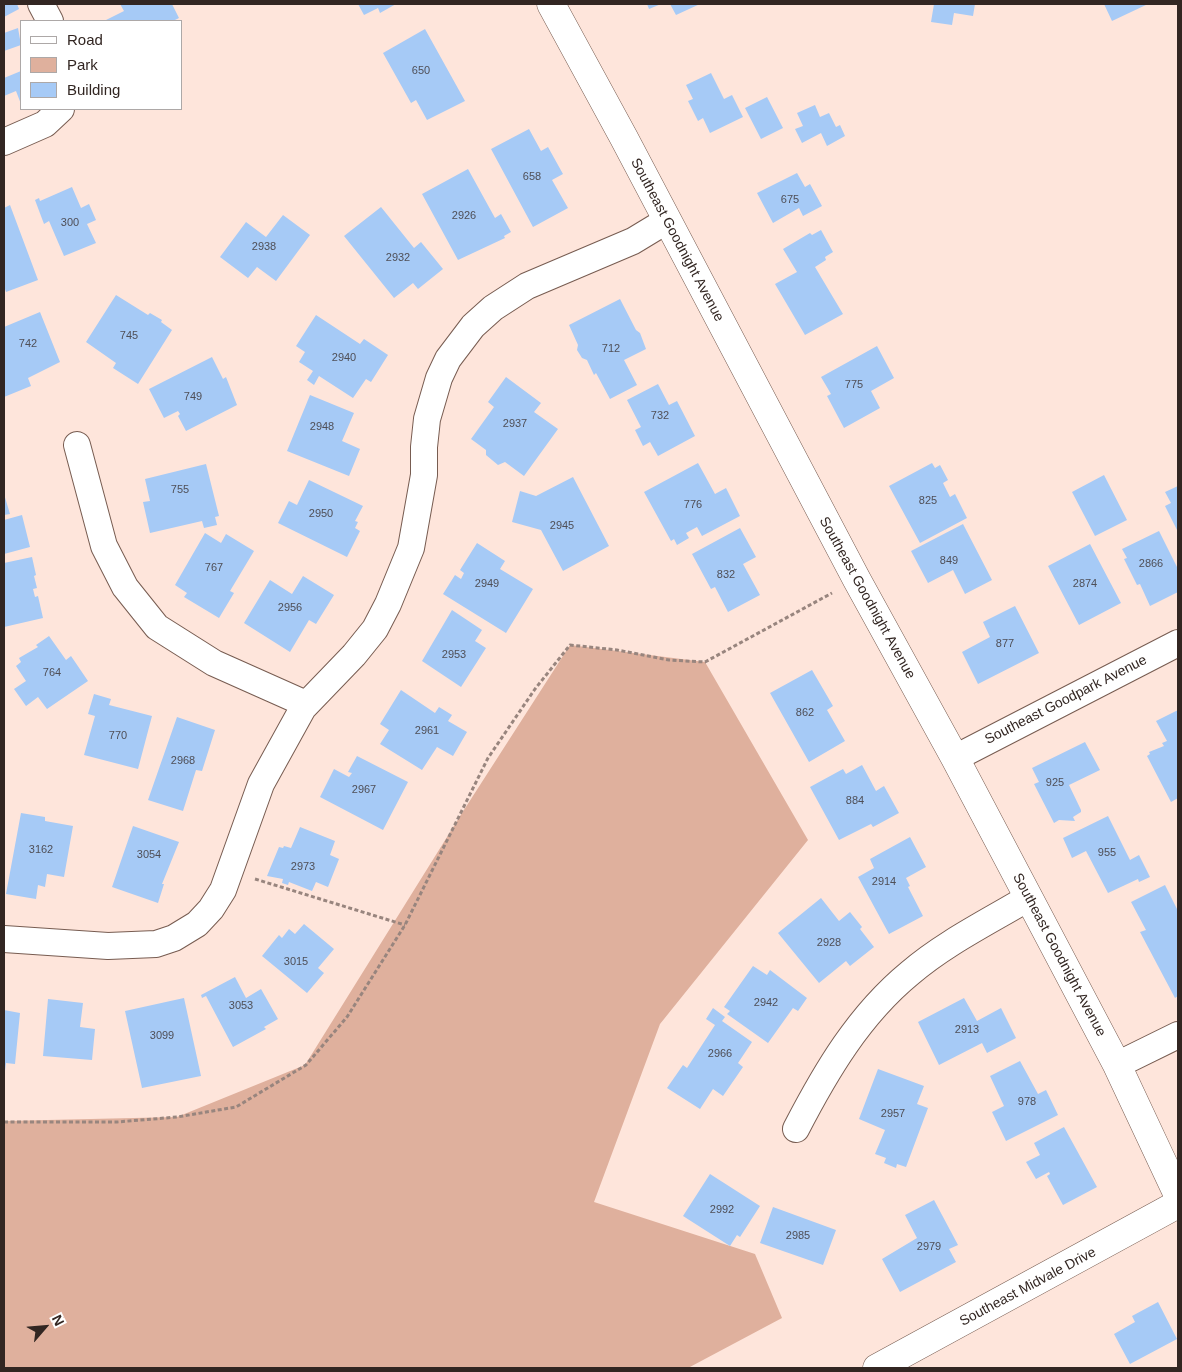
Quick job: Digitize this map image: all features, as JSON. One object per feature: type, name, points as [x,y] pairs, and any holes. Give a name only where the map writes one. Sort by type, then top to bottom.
[{"type":"street","points":[[41,4],[49,20]]},
{"type":"street","name":"Southeast Goodnight Avenue","points":[[551,4],[624,138],[666,221],[857,580],[955,758],[1117,1065],[1178,1195]]},
{"type":"street","points":[[4,142],[45,124],[60,110]]},
{"type":"street","points":[[4,939],[108,946],[156,944],[174,938],[197,924],[211,909],[223,890],[228,871],[260,784],[306,704],[354,655],[374,629],[388,604],[411,548],[420,507],[424,475],[427,419],[438,378],[448,359],[473,326],[493,308],[520,291],[633,241],[666,221]]},
{"type":"street","points":[[77,445],[104,546],[125,587],[157,627],[214,663],[306,704]]},
{"type":"street","name":"Southeast Goodpark Avenue","points":[[955,758],[1178,643]]},
{"type":"street","points":[[796,1129],[854,1031],[882,999],[910,973],[940,950],[1028,898]]},
{"type":"street","points":[[1117,1065],[1178,1035]]},
{"type":"street","name":"Southeast Midvale Drive","points":[[877,1368],[1178,1204]]},
{"type":"path","points":[[4,1122],[117,1122],[177,1117],[236,1107],[306,1065],[347,1017],[406,925],[488,758],[535,689],[570,645],[617,650],[669,660],[705,662],[857,580]]},
{"type":"path","points":[[228,871],[406,925]]},
{"type":"green space","points":[[570,645],[705,662],[808,840],[660,1024],[594,1202],[755,1254],[782,1318],[688,1368],[4,1368],[4,1121],[177,1117],[305,1065],[462,813]]},
{"type":"building","points":[[4,4],[17,4],[19,9],[4,17]]},
{"type":"building","points":[[120,4],[172,4],[179,18],[175,20],[106,20],[124,11]]},
{"type":"building","points":[[358,4],[396,4],[380,13],[378,8],[364,15]]},
{"type":"building","points":[[647,4],[661,4],[649,9]]},
{"type":"building","points":[[670,4],[700,4],[676,15]]},
{"type":"building","points":[[934,4],[975,4],[973,16],[954,13],[952,25],[931,22]]},
{"type":"building","points":[[1104,4],[1148,4],[1112,21]]},
{"type":"building","points":[[18,28],[20,45],[4,51],[4,33]]},
{"type":"building","points":[[425,29],[465,101],[427,120],[416,100],[411,103],[383,53]]},
{"type":"building","points":[[20,71],[20,101],[16,91],[4,96],[4,78]]},
{"type":"building","points":[[711,73],[724,99],[732,95],[743,117],[710,133],[703,118],[698,121],[688,101],[693,99],[686,85]]},
{"type":"building","points":[[767,97],[783,128],[761,139],[745,108]]},
{"type":"building","points":[[815,105],[820,117],[829,113],[836,127],[840,125],[845,136],[827,146],[821,133],[802,143],[795,129],[803,126],[797,113]]},
{"type":"building","points":[[529,129],[541,151],[548,147],[563,174],[552,180],[568,208],[533,227],[491,149]]},
{"type":"building","points":[[468,169],[495,218],[501,214],[511,232],[504,236],[505,238],[458,260],[422,194]]},
{"type":"building","points":[[797,173],[805,187],[810,184],[822,206],[803,216],[799,208],[773,223],[757,193]]},
{"type":"building","points":[[72,187],[81,208],[89,204],[96,220],[87,224],[96,243],[64,256],[49,221],[44,224],[35,200],[39,198],[40,201]]},
{"type":"building","points":[[10,205],[38,280],[6,292],[4,286],[4,208]]},
{"type":"building","points":[[381,207],[414,248],[421,242],[443,269],[418,289],[413,283],[394,298],[344,236]]},
{"type":"building","points":[[283,215],[310,235],[276,281],[257,267],[248,278],[220,257],[246,222],[266,237]]},
{"type":"building","points":[[821,230],[833,252],[825,257],[826,260],[815,267],[843,314],[805,335],[775,284],[797,272],[783,249],[810,233],[812,235]]},
{"type":"building","points":[[116,295],[148,315],[150,313],[162,320],[161,322],[172,330],[138,384],[113,368],[116,363],[86,342]]},
{"type":"building","points":[[620,299],[636,330],[640,333],[646,349],[624,360],[637,385],[610,399],[596,373],[594,375],[587,360],[582,358],[577,350],[578,345],[569,325]]},
{"type":"building","points":[[40,312],[60,362],[28,378],[31,386],[4,397],[4,327]]},
{"type":"building","points":[[316,315],[360,344],[364,339],[388,355],[371,382],[366,379],[353,398],[319,376],[314,385],[307,380],[313,371],[299,362],[305,352],[296,346]]},
{"type":"building","points":[[877,346],[894,378],[871,391],[880,408],[844,428],[827,396],[831,394],[821,377]]},
{"type":"building","points":[[212,357],[223,379],[226,377],[237,405],[186,431],[178,416],[180,414],[178,411],[164,418],[149,389]]},
{"type":"building","points":[[506,377],[541,403],[534,412],[558,429],[524,476],[505,462],[498,465],[486,455],[486,450],[471,439],[494,407],[488,402]]},
{"type":"building","points":[[658,384],[669,405],[677,401],[695,436],[658,456],[650,442],[643,446],[635,430],[641,427],[627,400]]},
{"type":"building","points":[[310,395],[354,413],[342,441],[360,449],[349,476],[287,451]]},
{"type":"building","points":[[698,463],[715,494],[726,488],[740,516],[702,536],[697,527],[686,533],[689,538],[677,545],[674,539],[671,541],[644,492]]},
{"type":"building","points":[[932,463],[935,468],[940,465],[948,480],[943,483],[950,497],[955,494],[967,518],[920,543],[889,486]]},
{"type":"building","points":[[206,464],[219,516],[215,517],[217,525],[204,528],[202,521],[150,533],[143,502],[150,501],[145,479]]},
{"type":"building","points":[[1104,475],[1127,520],[1095,536],[1072,492]]},
{"type":"building","points":[[573,477],[609,546],[563,571],[541,530],[512,522],[520,491],[536,496]]},
{"type":"building","points":[[309,480],[363,506],[355,521],[358,522],[355,528],[360,531],[347,557],[278,523],[289,501],[297,505]]},
{"type":"building","points":[[1178,486],[1178,532],[1165,506],[1171,503],[1165,492]]},
{"type":"building","points":[[4,494],[10,514],[4,515]]},
{"type":"building","points":[[22,515],[30,547],[4,554],[4,520]]},
{"type":"building","points":[[963,524],[992,580],[965,594],[953,570],[928,583],[911,551]]},
{"type":"building","points":[[740,528],[756,557],[743,564],[760,595],[728,612],[715,587],[711,589],[692,554]]},
{"type":"building","points":[[1159,531],[1178,569],[1178,592],[1150,606],[1140,584],[1137,585],[1124,559],[1127,558],[1122,549]]},
{"type":"building","points":[[205,533],[221,543],[226,534],[254,551],[230,591],[234,593],[219,618],[184,597],[187,593],[175,585]]},
{"type":"building","points":[[477,543],[505,561],[500,569],[533,589],[506,633],[443,594],[455,575],[461,579],[464,573],[460,570]]},
{"type":"building","points":[[1090,544],[1121,603],[1079,625],[1048,566]]},
{"type":"building","points":[[32,557],[37,588],[33,589],[35,597],[38,596],[43,618],[4,627],[4,563]]},
{"type":"building","points":[[303,576],[334,595],[316,624],[309,620],[290,652],[244,623],[270,580],[292,594]]},
{"type":"building","points":[[1015,606],[1039,653],[978,684],[962,652],[990,637],[983,622]]},
{"type":"building","points":[[452,610],[482,630],[475,641],[486,648],[461,687],[422,661]]},
{"type":"building","points":[[49,636],[66,660],[71,656],[88,681],[47,709],[38,697],[26,706],[14,689],[26,681],[16,666],[21,662],[19,658],[38,647],[36,645]]},
{"type":"building","points":[[812,670],[833,706],[827,710],[845,741],[809,762],[770,693]]},
{"type":"building","points":[[401,690],[435,713],[439,707],[452,715],[448,721],[467,732],[453,756],[437,747],[422,770],[380,744],[389,730],[380,724]]},
{"type":"building","points":[[94,694],[111,699],[109,705],[152,716],[138,769],[84,755],[95,716],[88,714]]},
{"type":"building","points":[[1178,710],[1178,798],[1171,802],[1147,756],[1150,754],[1149,752],[1164,746],[1162,743],[1167,741],[1156,721]]},
{"type":"building","points":[[177,717],[215,730],[202,771],[196,770],[183,811],[148,800]]},
{"type":"building","points":[[1085,742],[1100,770],[1069,785],[1081,810],[1081,812],[1073,817],[1075,821],[1059,820],[1054,823],[1034,784],[1039,782],[1032,768]]},
{"type":"building","points":[[357,756],[408,782],[383,830],[320,797],[334,769],[349,777],[352,773],[348,772]]},
{"type":"building","points":[[862,765],[876,791],[884,786],[899,813],[873,827],[871,824],[839,840],[810,787],[843,769],[846,774]]},
{"type":"building","points":[[21,813],[45,817],[45,821],[73,826],[64,877],[47,874],[45,887],[38,885],[36,899],[6,894]]},
{"type":"building","points":[[1108,816],[1130,860],[1139,855],[1150,877],[1139,882],[1138,879],[1108,893],[1086,851],[1072,858],[1063,838]]},
{"type":"building","points":[[133,826],[179,842],[162,884],[164,884],[158,903],[112,887]]},
{"type":"building","points":[[300,827],[335,841],[330,855],[339,859],[328,887],[316,882],[312,891],[289,882],[288,885],[282,883],[283,879],[267,876],[279,847],[291,848]]},
{"type":"building","points":[[910,837],[926,867],[906,878],[910,886],[908,887],[923,916],[889,934],[858,877],[874,868],[870,859]]},
{"type":"building","points":[[1165,885],[1178,911],[1178,996],[1175,998],[1140,932],[1146,930],[1131,902]]},
{"type":"building","points":[[821,898],[839,921],[850,912],[874,947],[850,966],[846,961],[819,983],[778,933]]},
{"type":"building","points":[[304,924],[334,949],[318,968],[324,973],[307,993],[262,956],[279,935],[282,938],[289,929],[295,934]]},
{"type":"building","points":[[753,966],[767,975],[770,970],[807,998],[798,1011],[793,1008],[768,1043],[727,1014],[730,1011],[724,1007]]},
{"type":"building","points":[[235,977],[246,998],[261,989],[278,1019],[264,1027],[266,1029],[233,1047],[206,996],[202,998],[201,995]]},
{"type":"building","points":[[184,998],[201,1076],[142,1088],[125,1011]]},
{"type":"building","points":[[964,998],[977,1021],[1001,1008],[1016,1038],[987,1053],[982,1043],[939,1065],[918,1022]]},
{"type":"building","points":[[48,999],[83,1003],[80,1027],[95,1029],[92,1060],[43,1056]]},
{"type":"building","points":[[713,1008],[725,1017],[722,1021],[752,1042],[738,1063],[743,1067],[723,1096],[713,1089],[700,1109],[667,1088],[683,1065],[687,1068],[715,1025],[706,1019]]},
{"type":"building","points":[[4,1010],[20,1013],[15,1064],[6,1063],[5,1071]]},
{"type":"building","points":[[1020,1061],[1038,1094],[1046,1090],[1058,1115],[1006,1141],[992,1112],[1004,1106],[990,1076]]},
{"type":"building","points":[[878,1069],[924,1086],[917,1104],[928,1108],[906,1167],[897,1164],[896,1168],[884,1163],[886,1158],[875,1154],[885,1130],[859,1119]]},
{"type":"building","points":[[1064,1127],[1097,1187],[1063,1205],[1047,1176],[1050,1174],[1049,1172],[1036,1179],[1026,1162],[1040,1155],[1034,1143]]},
{"type":"building","points":[[710,1174],[760,1206],[740,1237],[737,1235],[730,1246],[683,1216]]},
{"type":"building","points":[[934,1200],[958,1245],[949,1249],[956,1262],[900,1292],[882,1259],[917,1238],[905,1215]]},
{"type":"building","points":[[773,1207],[836,1230],[823,1265],[760,1243]]},
{"type":"building","points":[[1158,1302],[1177,1339],[1130,1364],[1114,1334],[1135,1322],[1132,1316]]}]
